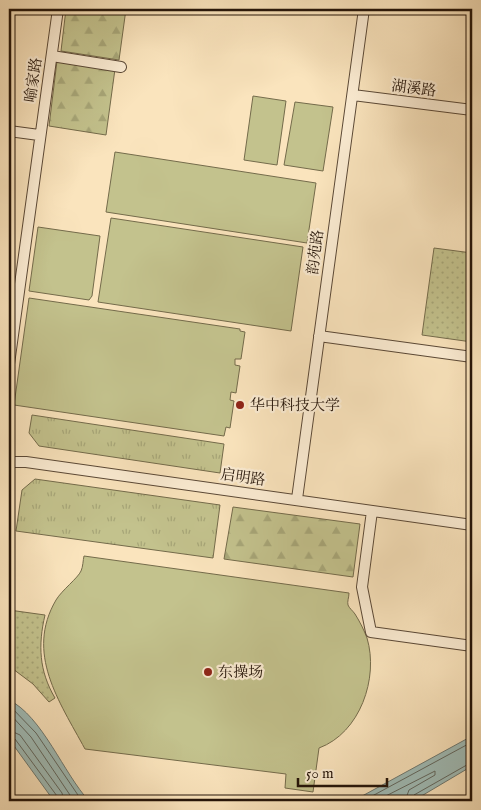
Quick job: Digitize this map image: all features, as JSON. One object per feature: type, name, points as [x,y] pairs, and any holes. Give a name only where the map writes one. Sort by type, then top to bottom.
[{"type":"street","name":"喻家路","points":[[9,364],[39,135],[58,9]]},
{"type":"street","name":"韵苑路","points":[[297,500],[364,9]]},
{"type":"street","points":[[52,56],[121,67]]},
{"type":"street","name":"湖溪路","points":[[352,95],[472,110]]},
{"type":"street","points":[[9,130],[39,135]]},
{"type":"street","points":[[319,336],[472,357]]},
{"type":"street","name":"启明路","points":[[9,462],[26,462],[472,525]]},
{"type":"street","points":[[372,511],[362,587],[371,632],[472,646]]},
{"type":"green space","points":[[66,9],[126,9],[119,60],[61,51]]},
{"type":"green space","points":[[57,61],[115,69],[106,135],[49,126]]},
{"type":"green space","points":[[253,96],[286,101],[277,165],[244,160]]},
{"type":"green space","points":[[295,102],[333,107],[323,171],[284,165]]},
{"type":"green space","points":[[115,152],[316,183],[307,243],[106,212]]},
{"type":"green space","points":[[111,218],[303,247],[291,331],[98,302]]},
{"type":"green space","points":[[38,227],[100,236],[92,296],[89,300],[29,291]]},
{"type":"green space","points":[[434,248],[472,253],[472,342],[422,335]]},
{"type":"green space","points":[[29,298],[240,329],[240,331],[245,332],[241,359],[235,359],[235,365],[240,366],[236,393],[231,392],[230,400],[234,401],[230,428],[226,427],[224,436],[14,405]]},
{"type":"green space","points":[[32,415],[224,444],[220,473],[39,446],[29,433]]},
{"type":"green space","points":[[35,479],[220,505],[213,558],[16,531],[22,490]]},
{"type":"green space","points":[[233,507],[360,524],[353,577],[224,559]]},
{"type":"green space","name":"东操场","points":[[84,556],[349,593],[348,605],[359,620],[367,638],[370,654],[368,686],[363,702],[345,730],[333,741],[319,748],[313,792],[285,788],[286,774],[85,749],[56,695],[45,658],[44,639],[47,620],[56,600],[79,574]]},
{"type":"green space","points":[[9,610],[45,615],[41,637],[41,658],[46,678],[55,698],[49,702],[33,684],[9,666]]},
{"type":"water","points":[[9,700],[32,719],[89,801],[54,801],[9,739]]},
{"type":"water","points":[[472,736],[472,766],[413,801],[353,801]]},
{"type":"place","name":"华中科技大学","points":[[240,405]]},
{"type":"place","name":"东操场","points":[[208,672]]}]
